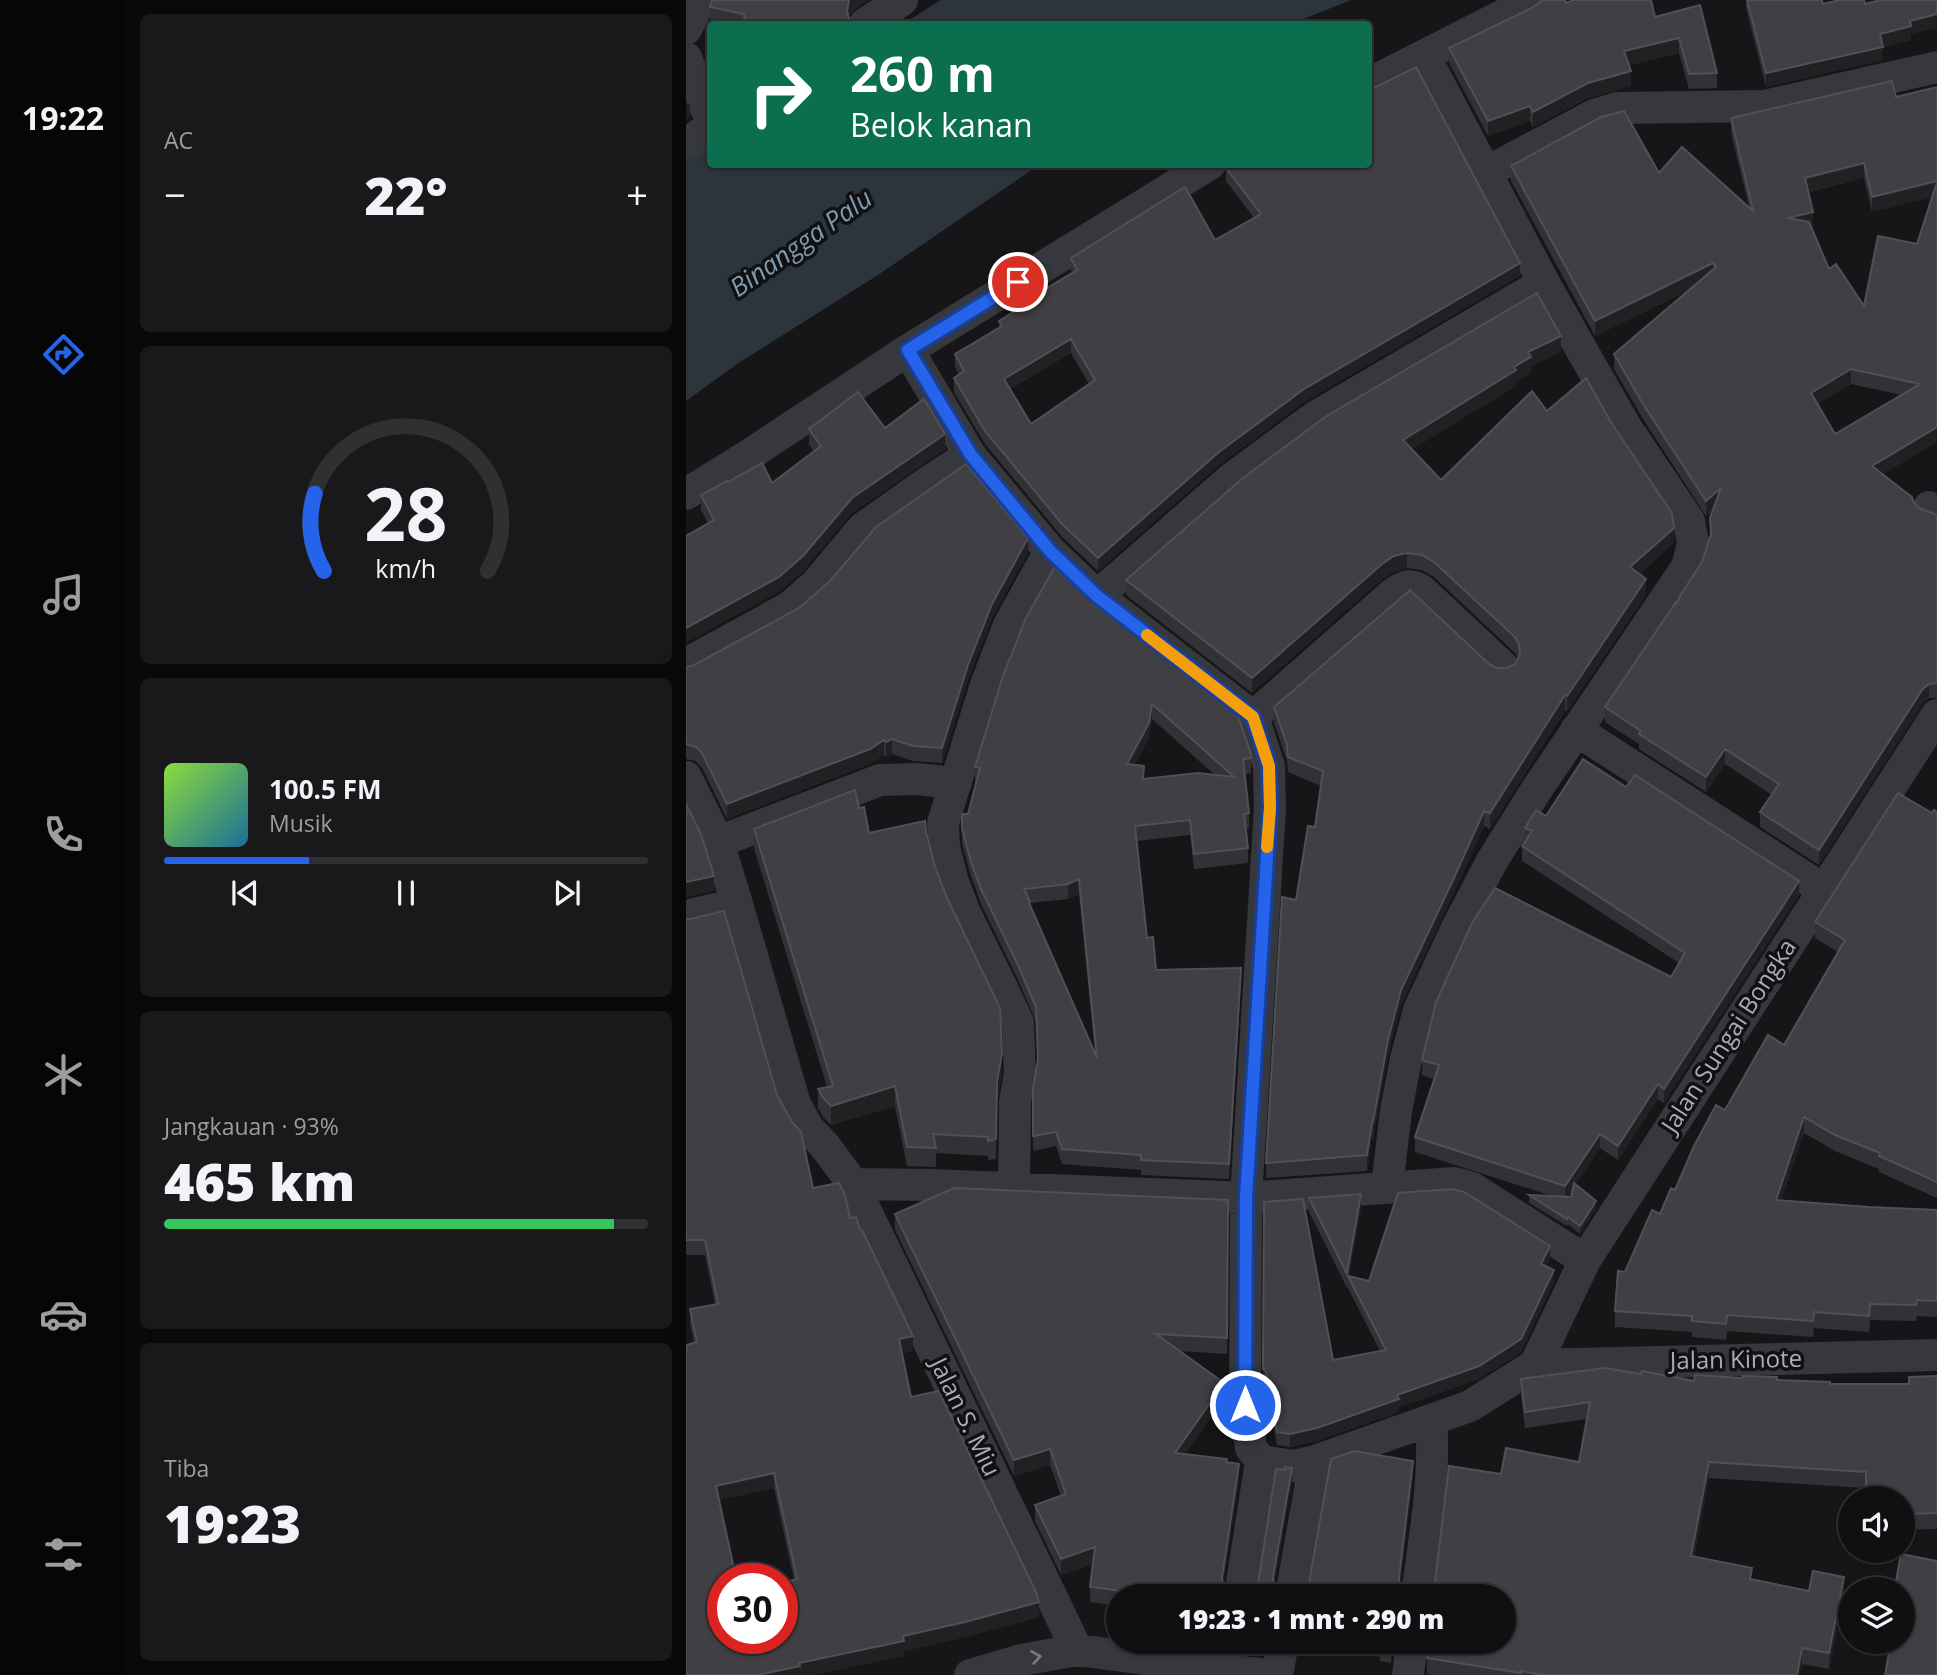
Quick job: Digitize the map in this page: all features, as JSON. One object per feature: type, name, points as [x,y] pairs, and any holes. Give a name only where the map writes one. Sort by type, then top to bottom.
[{"type":"street","points":[[686,30],[698,0]]},
{"type":"street","points":[[870,21],[902,0]]},
{"type":"street","points":[[1372,82],[1533,0]]},
{"type":"street","points":[[1387,1186],[1396,1111],[1419,1010],[1456,930],[1492,861],[1686,567],[1693,544],[1689,521],[1628,429],[1544,283],[1425,57]]},
{"type":"street","points":[[686,58],[707,110]]},
{"type":"street","points":[[1487,172],[1594,115],[1617,108],[1764,106],[1937,67]]},
{"type":"street","points":[[686,144],[707,129]]},
{"type":"street","points":[[686,494],[750,455],[908,350],[1204,168]]},
{"type":"street","points":[[1097,596],[1231,479],[1315,417],[1544,283]]},
{"type":"street","points":[[908,350],[971,455],[1050,551],[1097,596],[1253,717],[1269,766],[1270,808],[1246,1198],[1245,1405],[1251,1448],[1261,1461],[1294,1466],[1315,1461],[1470,1406],[1535,1365]]},
{"type":"street","points":[[686,664],[790,607],[816,584],[863,528],[971,455]]},
{"type":"street","points":[[1014,1188],[1015,1102],[1020,1074],[1018,1023],[964,911],[953,882],[944,847],[943,823],[986,685],[1009,625],[1050,551]]},
{"type":"street","points":[[1253,717],[1394,593],[1409,585],[1416,586],[1502,666]]},
{"type":"street","name":"Jalan Sungai Bongka","points":[[1535,1365],[1585,1260],[1937,715]]},
{"type":"street","points":[[1576,730],[1824,890]]},
{"type":"street","name":"Jalan S. Miu","points":[[686,777],[718,842],[795,1104],[808,1128],[853,1184],[1077,1650]]},
{"type":"street","points":[[718,842],[880,780],[916,779],[956,783]]},
{"type":"street","points":[[686,916],[737,904]]},
{"type":"street","points":[[853,1184],[1246,1198],[1454,1183],[1472,1188],[1585,1260]]},
{"type":"street","name":"Jalan Kinote","points":[[1535,1365],[1937,1355]]},
{"type":"street","points":[[1419,1584],[1433,1470],[1431,1420]]},
{"type":"street","points":[[1242,1584],[1261,1461]]},
{"type":"street","points":[[1293,1584],[1315,1461]]},
{"type":"street","points":[[972,1675],[1021,1660],[1077,1650],[1231,1656],[1268,1675]]},
{"type":"street","points":[[1277,1675],[1281,1654]]},
{"type":"street","points":[[1408,1675],[1411,1654]]},
{"type":"water","points":[[941,0],[1351,0],[1298,21],[908,21]]},
{"type":"water","name":"Binangga Palu","points":[[707,141],[707,168],[1035,168],[878,275],[737,364],[686,401],[686,153]]},
{"type":"building","points":[[712,0],[849,0],[847,11],[851,21],[745,21],[744,14],[710,7]]},
{"type":"building","points":[[1543,0],[1565,0],[1566,3],[1574,0],[1651,0],[1655,17],[1700,5],[1717,73],[1689,74],[1679,38],[1624,51],[1631,71],[1588,83],[1533,112],[1530,106],[1488,121],[1449,48],[1530,9]]},
{"type":"building","points":[[1747,0],[1822,0],[1823,4],[1840,0],[1864,0],[1865,4],[1880,0],[1937,0],[1937,14],[1910,21],[1911,26],[1880,34],[1883,47],[1766,73]]},
{"type":"building","points":[[1416,67],[1520,263],[1304,389],[1219,452],[1098,558],[1063,525],[985,431],[954,378],[964,371],[955,354],[1002,326],[999,321],[1077,270],[1071,258],[1185,187],[1215,240],[1261,214],[1226,168],[1372,168],[1372,88]],"holes":[[[1071,339],[1095,380],[1031,424],[1004,379]]]},
{"type":"building","points":[[1892,81],[1896,97],[1937,87],[1937,181],[1872,197],[1864,163],[1805,178],[1813,212],[1788,218],[1809,222],[1829,269],[1836,264],[1864,306],[1878,236],[1917,244],[1937,182],[1937,427],[1872,466],[1912,497],[1919,508],[1937,515],[1937,683],[1929,684],[1922,690],[1819,850],[1760,812],[1779,784],[1725,749],[1706,777],[1639,734],[1641,731],[1605,707],[1702,562],[1711,534],[1710,518],[1721,488],[1706,501],[1614,354],[1716,267],[1713,263],[1595,321],[1511,166],[1601,117],[1624,111],[1659,173],[1682,147],[1753,211],[1731,118]],"holes":[[[1851,369],[1920,384],[1835,434],[1811,393]]]},
{"type":"building","points":[[1537,293],[1561,336],[1528,352],[1531,357],[1514,367],[1516,370],[1403,440],[1441,480],[1532,391],[1547,411],[1586,378],[1612,424],[1672,513],[1674,528],[1630,567],[1646,579],[1574,686],[1567,696],[1565,695],[1490,813],[1484,811],[1401,990],[1388,1040],[1367,1155],[1266,1163],[1282,897],[1296,900],[1308,826],[1315,827],[1323,771],[1288,757],[1287,745],[1274,707],[1410,590],[1489,664],[1497,668],[1507,668],[1515,664],[1520,654],[1519,645],[1515,637],[1434,562],[1422,555],[1407,553],[1394,556],[1382,564],[1252,678],[1126,580],[1243,478],[1325,417]]},
{"type":"building","points":[[858,392],[885,428],[924,399],[945,434],[852,498],[803,556],[779,577],[686,628],[686,536],[714,520],[701,495],[762,463],[772,483],[821,446],[809,429]]},
{"type":"building","points":[[966,464],[1028,538],[992,604],[968,665],[942,748],[884,740],[870,749],[727,804],[702,753],[696,747],[686,744],[686,667],[799,608],[830,581],[876,527]]},
{"type":"building","points":[[1055,566],[1086,596],[1237,713],[1251,754],[1251,758],[1243,759],[1249,813],[1244,814],[1248,848],[1194,854],[1190,820],[1135,826],[1147,938],[1153,937],[1156,970],[1241,968],[1229,1164],[1141,1160],[1141,1155],[1062,1149],[1056,1132],[1033,1136],[1033,1089],[1038,1059],[1036,1007],[981,889],[962,829],[962,814],[968,814],[980,768],[975,767],[1003,676],[1026,618]],"holes":[[[1152,704],[1212,757],[1234,777],[1198,773],[1143,779],[1144,766],[1127,764],[1149,723]],[[1079,879],[1097,1058],[1024,889],[1068,884]]]},
{"type":"building","points":[[1583,759],[1626,787],[1635,775],[1799,881],[1664,1089],[1658,1084],[1618,1146],[1600,1134],[1565,1186],[1415,1137],[1439,1065],[1422,1060],[1436,1002],[1472,923],[1495,888],[1671,977],[1685,953],[1522,846],[1532,831],[1525,828],[1536,810],[1546,816]]},
{"type":"building","points":[[855,790],[859,808],[864,807],[869,833],[925,821],[935,867],[947,898],[1000,1008],[1002,1053],[997,1082],[996,1139],[988,1141],[988,1137],[933,1134],[936,1148],[907,1147],[895,1086],[831,1106],[818,1089],[833,1086],[754,829]]},
{"type":"building","points":[[1898,793],[1932,813],[1934,810],[1937,812],[1937,1182],[1879,1156],[1880,1153],[1835,1135],[1804,1117],[1776,1200],[1937,1210],[1937,1301],[1917,1300],[1916,1305],[1870,1304],[1869,1316],[1814,1312],[1813,1321],[1727,1315],[1726,1324],[1692,1321],[1692,1316],[1615,1311],[1618,1271],[1625,1272],[1652,1210],[1660,1214],[1671,1188],[1675,1190],[1716,1105],[1725,1110],[1768,1035],[1784,1045],[1845,940],[1815,922]]},
{"type":"building","points":[[686,804],[701,834],[714,876],[686,882]]},
{"type":"building","points":[[724,911],[777,1095],[792,1122],[801,1132],[813,1188],[839,1183],[845,1195],[850,1218],[856,1217],[913,1336],[899,1339],[911,1397],[939,1391],[1039,1602],[903,1636],[904,1641],[799,1663],[800,1666],[758,1675],[686,1675],[686,1345],[697,1342],[690,1309],[718,1304],[705,1240],[686,1240],[686,919]]},
{"type":"building","points":[[1574,1183],[1596,1201],[1580,1226],[1529,1195],[1571,1197]]},
{"type":"building","points":[[954,1188],[1228,1200],[1227,1338],[1156,1334],[1224,1383],[1175,1453],[1227,1459],[1226,1462],[1239,1464],[1223,1584],[1106,1584],[1106,1589],[1090,1587],[1095,1547],[1061,1559],[1035,1505],[1066,1494],[1050,1449],[1014,1460],[895,1214]]},
{"type":"building","points":[[1452,1189],[1464,1192],[1550,1246],[1541,1264],[1554,1270],[1521,1339],[1479,1366],[1397,1395],[1399,1399],[1317,1428],[1290,1434],[1277,1432],[1265,1368],[1263,1369],[1264,1202],[1303,1199],[1333,1360],[1386,1350],[1348,1276],[1369,1281],[1398,1193]]},
{"type":"building","points":[[1361,1194],[1347,1274],[1309,1198]]},
{"type":"building","points":[[1605,1368],[1641,1374],[1642,1371],[1694,1381],[1695,1375],[1777,1377],[1777,1380],[1830,1384],[1909,1384],[1909,1377],[1937,1376],[1937,1513],[1915,1514],[1915,1486],[1866,1486],[1866,1472],[1709,1462],[1691,1556],[1752,1568],[1750,1579],[1809,1591],[1813,1571],[1844,1577],[1838,1577],[1838,1607],[1829,1653],[1802,1648],[1797,1675],[1543,1675],[1427,1658],[1428,1654],[1516,1654],[1516,1584],[1434,1584],[1449,1466],[1501,1474],[1506,1448],[1579,1462],[1590,1402],[1525,1412],[1521,1379]]},
{"type":"building","points":[[1354,1451],[1413,1461],[1400,1584],[1309,1584],[1331,1459]]},
{"type":"building","points":[[1285,1467],[1292,1468],[1274,1584],[1258,1584],[1276,1469],[1285,1470]]},
{"type":"building","points":[[1915,1557],[1937,1561],[1937,1675],[1885,1675],[1889,1654],[1915,1654],[1915,1577],[1897,1577],[1899,1563],[1915,1563]]},
{"type":"slow traffic","points":[[1147,635],[1253,717],[1269,766],[1267,847]]},
{"type":"route","points":[[1018,282],[908,350],[971,455],[1050,551],[1097,596],[1253,717],[1269,766],[1270,808],[1246,1198],[1245,1405]]}]
